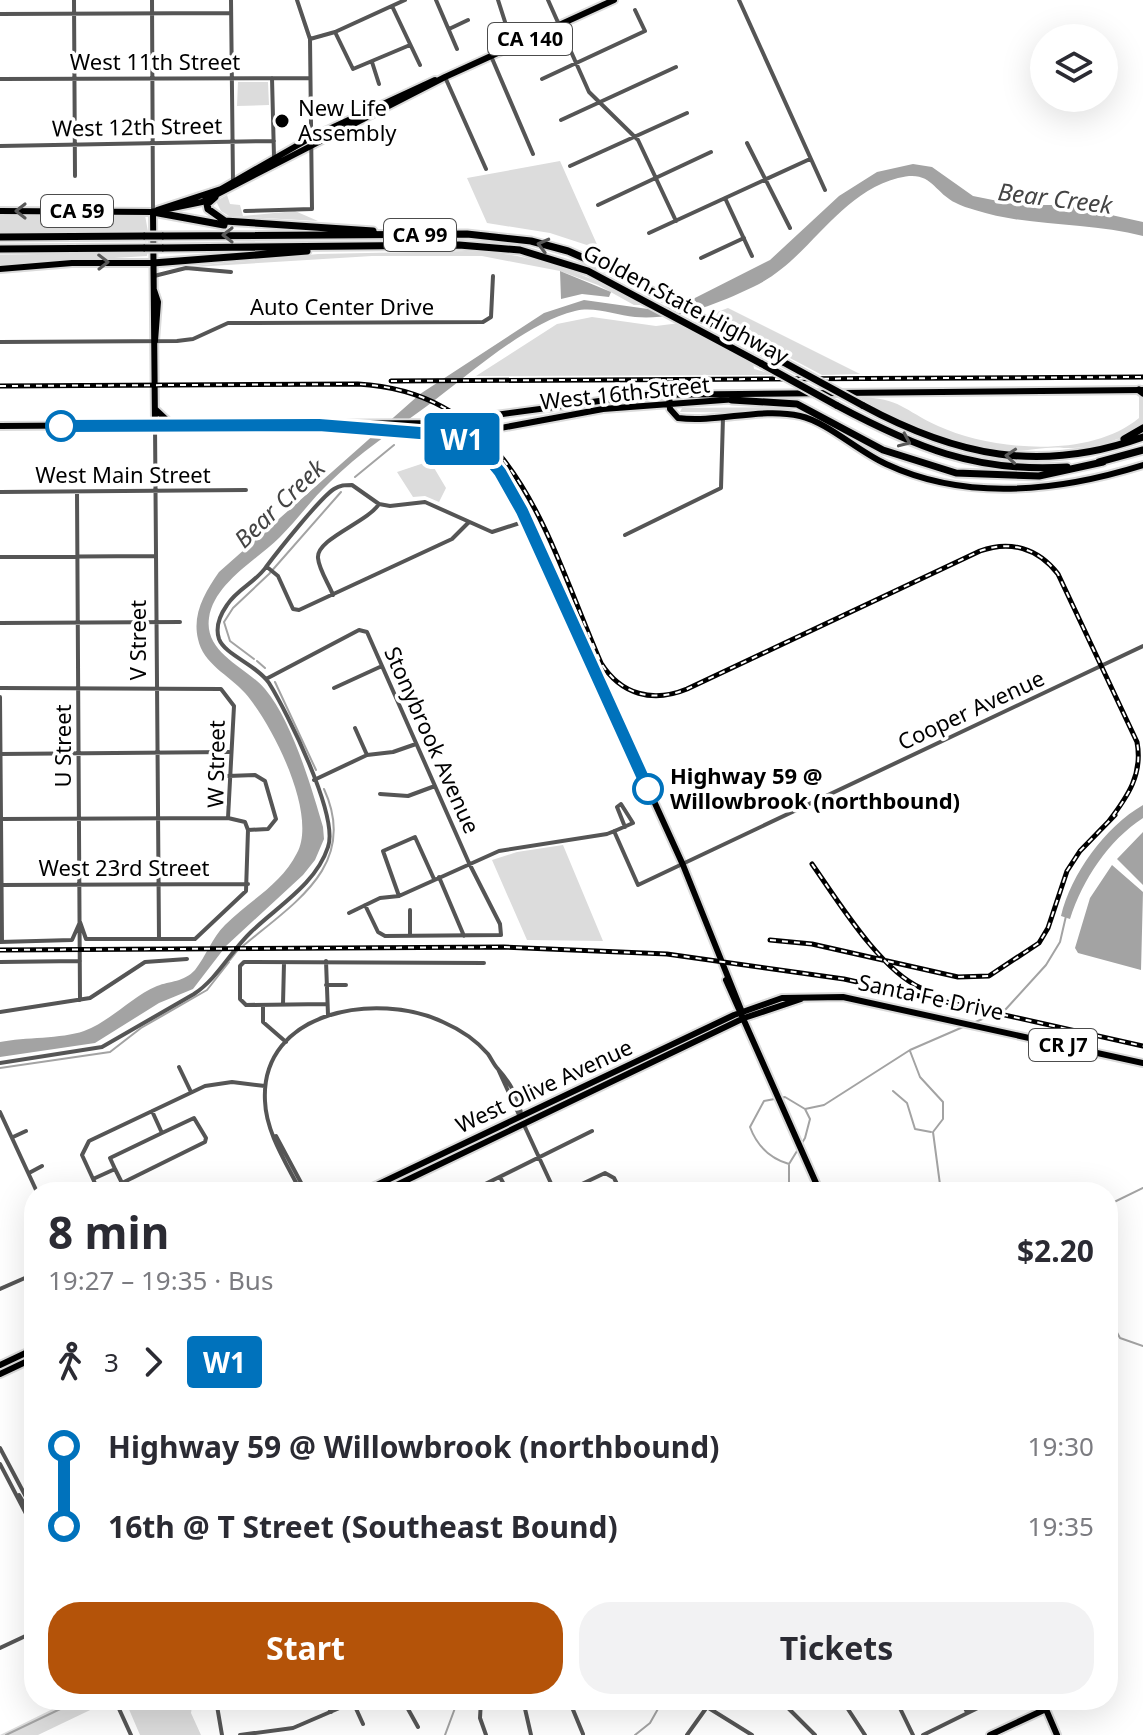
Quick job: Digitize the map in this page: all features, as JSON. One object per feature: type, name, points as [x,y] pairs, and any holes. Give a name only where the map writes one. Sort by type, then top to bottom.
[{"type":"highway","points":[[215,197],[207,207],[219,220],[415,235]]},
{"type":"highway","points":[[153,212],[212,224],[306,227]]},
{"type":"highway","name":"Golden State Highway","points":[[0,237],[415,235],[492,236],[544,244],[594,261],[862,405],[937,441],[979,452],[1039,457],[1081,454],[1143,437]]},
{"type":"highway","name":"Golden State Highway","points":[[0,249],[483,245],[520,250],[573,264],[910,443],[954,458],[999,467],[1043,469],[1103,462],[1143,450]]},
{"type":"highway","points":[[152,263],[386,247]]},
{"type":"highway","points":[[732,400],[785,402],[807,408],[893,455],[956,473],[1027,477],[1103,462]]},
{"type":"highway","points":[[1039,457],[1118,441],[1143,428]]},
{"type":"main road","name":"CA 140","points":[[153,212],[233,183],[274,157],[614,0]]},
{"type":"main road","name":"CA 140","points":[[153,212],[190,206],[215,197],[312,140]]},
{"type":"main road","points":[[253,177],[263,164]]},
{"type":"main road","name":"CA 59","points":[[0,211],[153,212]]},
{"type":"main road","name":"V Street","points":[[153,212],[152,263],[158,302],[154,341],[155,425]]},
{"type":"main road","points":[[0,269],[81,263],[152,263]]},
{"type":"main road","name":"West 16th Street","points":[[0,426],[436,423],[518,415],[614,398],[669,394],[1142,391]]},
{"type":"main road","name":"West 16th Street","points":[[319,425],[445,435],[490,431],[587,412],[792,393]]},
{"type":"main road","points":[[669,394],[672,413],[678,418],[803,416],[887,465],[970,487],[1049,487],[1099,479],[1143,465]]},
{"type":"main road","points":[[155,409],[172,425]]},
{"type":"main road","points":[[467,432],[471,424],[518,415]]},
{"type":"main road","points":[[436,423],[455,425],[467,432],[507,483],[683,865],[743,1015],[816,1182]]},
{"type":"main road","points":[[486,455],[480,441],[490,431]]},
{"type":"main road","points":[[445,435],[477,444]]},
{"type":"main road","name":"Santa Fe Drive","points":[[743,1015],[773,1000],[855,998],[1143,1063]]},
{"type":"main road","name":"West Olive Avenue","points":[[402,1182],[646,1057],[743,1015]]},
{"type":"main road","name":"West Olive Avenue","points":[[385,1182],[627,1075],[743,1015]]},
{"type":"main road","points":[[627,1075],[628,1070],[646,1057]]},
{"type":"main road","points":[[0,1365],[24,1354]]},
{"type":"main road","points":[[0,1374],[24,1363]]},
{"type":"main road","points":[[990,1735],[1044,1710]]},
{"type":"main road","points":[[997,1735],[1044,1710]]},
{"type":"main road","points":[[1046,1710],[1057,1735]]},
{"type":"street","points":[[74,0],[75,176]]},
{"type":"street","name":"V Street","points":[[152,0],[153,212]]},
{"type":"street","points":[[231,0],[233,183]]},
{"type":"street","points":[[245,211],[312,209],[310,39],[308,25],[297,0]]},
{"type":"street","points":[[310,39],[335,32],[405,0]]},
{"type":"street","points":[[436,0],[457,49]]},
{"type":"street","points":[[498,0],[507,28]]},
{"type":"street","points":[[548,0],[598,103],[635,137],[676,221]]},
{"type":"street","points":[[739,0],[825,190]]},
{"type":"street","points":[[392,6],[420,65]]},
{"type":"street","points":[[542,79],[645,31],[635,10]]},
{"type":"street","points":[[0,14],[231,13]]},
{"type":"street","points":[[449,29],[468,20]]},
{"type":"street","points":[[335,32],[353,69],[410,45]]},
{"type":"street","points":[[491,56],[533,154]]},
{"type":"street","points":[[372,62],[379,84]]},
{"type":"street","points":[[561,120],[676,67]]},
{"type":"street","points":[[445,77],[486,169]]},
{"type":"street","points":[[272,78],[274,157]]},
{"type":"street","name":"West 11th Street","points":[[0,79],[310,78]]},
{"type":"street","points":[[570,166],[687,113]]},
{"type":"street","name":"West 12th Street","points":[[0,146],[274,141]]},
{"type":"street","points":[[747,143],[790,228]]},
{"type":"street","points":[[598,205],[711,152]]},
{"type":"street","points":[[649,233],[810,159]]},
{"type":"street","points":[[725,198],[752,256]]},
{"type":"street","points":[[701,258],[744,238]]},
{"type":"street","points":[[154,276],[186,268],[231,272]]},
{"type":"street","name":"Auto Center Drive","points":[[154,341],[193,339],[228,323],[483,322],[491,317],[493,276]]},
{"type":"street","points":[[0,342],[154,341]]},
{"type":"street","points":[[625,535],[721,488],[723,417]]},
{"type":"street","name":"V Street","points":[[155,425],[159,939]]},
{"type":"street","points":[[0,1063],[102,1047],[201,990],[233,949],[292,898],[320,863],[329,845],[330,828],[294,731],[266,679],[254,666],[223,646],[218,631],[228,603],[271,569],[333,489],[352,485],[379,504],[390,506],[425,502],[468,523],[500,532],[526,521]]},
{"type":"street","name":"West Main Street","points":[[0,492],[246,490]]},
{"type":"street","name":"U Street","points":[[77,492],[80,1000]]},
{"type":"street","points":[[333,595],[318,560],[319,551],[333,536],[368,518],[379,504]]},
{"type":"street","points":[[271,569],[295,610],[452,539],[468,523]]},
{"type":"street","points":[[0,557],[156,556]]},
{"type":"street","points":[[0,623],[180,622]]},
{"type":"street","name":"Stonybrook Avenue","points":[[266,679],[302,657],[365,630],[469,863],[500,924],[501,935],[464,936]]},
{"type":"street","name":"Cooper Avenue","points":[[614,831],[638,885],[1143,646]]},
{"type":"street","points":[[334,688],[382,666]]},
{"type":"street","points":[[0,688],[157,687]]},
{"type":"street","name":"W Street","points":[[157,687],[217,687],[232,702],[228,818],[241,819],[248,830],[248,884]]},
{"type":"street","points":[[0,697],[1,942],[72,940],[80,922]]},
{"type":"street","points":[[355,728],[367,755]]},
{"type":"street","points":[[314,780],[367,755],[393,752],[416,744]]},
{"type":"street","points":[[0,754],[229,752]]},
{"type":"street","points":[[228,776],[255,775],[268,786],[276,819],[268,829],[248,830]]},
{"type":"street","points":[[380,794],[408,796],[435,786]]},
{"type":"street","points":[[349,913],[383,897],[399,896],[469,863],[508,849],[625,827],[633,823],[621,804],[617,807],[625,827]]},
{"type":"street","points":[[0,819],[228,818]]},
{"type":"street","points":[[365,905],[381,935],[464,936],[415,837],[383,851],[399,896]]},
{"type":"street","points":[[80,922],[86,939],[195,939],[240,899],[248,884]]},
{"type":"street","name":"West 23rd Street","points":[[1,885],[248,884]]},
{"type":"street","points":[[410,910],[410,936]]},
{"type":"street","points":[[0,1012],[98,995],[145,962],[187,959]]},
{"type":"street","points":[[0,962],[80,961]]},
{"type":"street","points":[[326,961],[328,1015]]},
{"type":"street","points":[[326,1004],[246,1005],[240,999],[240,966],[244,962],[484,963]]},
{"type":"street","points":[[283,1004],[284,962]]},
{"type":"street","points":[[326,985],[346,985]]},
{"type":"street","points":[[263,1005],[263,1022],[286,1042]]},
{"type":"street","points":[[298,1182],[267,1114],[265,1086],[270,1067],[286,1042],[307,1025],[328,1015],[357,1008],[386,1008],[443,1022],[478,1044],[498,1069],[551,1182]]},
{"type":"street","points":[[179,1067],[191,1092]]},
{"type":"street","points":[[94,1182],[82,1155],[89,1141],[191,1092],[223,1082],[265,1086]]},
{"type":"street","points":[[152,1111],[162,1133]]},
{"type":"street","points":[[0,1112],[33,1182]]},
{"type":"street","points":[[122,1182],[110,1158],[194,1118],[206,1138],[205,1142],[124,1182]]},
{"type":"street","points":[[13,1137],[26,1131]]},
{"type":"street","points":[[490,1182],[592,1131]]},
{"type":"street","points":[[276,1136],[281,1152],[292,1169]]},
{"type":"street","points":[[29,1173],[42,1166]]},
{"type":"street","points":[[93,1179],[115,1169]]},
{"type":"street","points":[[586,1182],[605,1173],[616,1182]]},
{"type":"street","points":[[500,1177],[503,1182]]},
{"type":"street","points":[[0,1289],[24,1278]]},
{"type":"street","points":[[0,1451],[24,1494]]},
{"type":"street","points":[[0,1464],[24,1508]]},
{"type":"street","points":[[17,1494],[24,1505]]},
{"type":"street","points":[[0,1648],[24,1636]]},
{"type":"street","points":[[120,1710],[131,1735]]},
{"type":"street","points":[[218,1710],[222,1735]]},
{"type":"street","points":[[240,1735],[293,1728],[337,1710]]},
{"type":"street","points":[[358,1710],[363,1724]]},
{"type":"street","points":[[409,1710],[418,1727]]},
{"type":"street","points":[[480,1710],[486,1735]]},
{"type":"street","points":[[525,1710],[531,1735]]},
{"type":"street","points":[[573,1710],[583,1734]]},
{"type":"street","points":[[687,1735],[705,1710]]},
{"type":"street","points":[[712,1710],[752,1735]]},
{"type":"street","points":[[792,1710],[815,1735]]},
{"type":"street","points":[[849,1710],[865,1735]]},
{"type":"street","points":[[902,1710],[913,1735]]},
{"type":"street","points":[[923,1735],[973,1710]]},
{"type":"street","points":[[293,1728],[294,1735]]},
{"type":"shaded area","points":[[238,82],[268,82],[269,105],[237,106]]},
{"type":"shaded area","points":[[560,161],[599,249],[550,233],[487,223],[467,178]]},
{"type":"shaded area","points":[[913,164],[932,167],[973,196],[1018,205],[1066,205],[1143,222],[1143,236],[975,210],[948,198],[925,179],[909,176],[876,186],[857,199],[773,276],[739,294],[696,310],[666,316],[635,317],[597,310],[575,311],[556,317],[517,338],[341,471],[280,537],[228,583],[213,605],[209,630],[213,641],[275,702],[300,755],[323,827],[324,839],[315,860],[303,875],[226,946],[193,989],[159,1003],[95,1043],[0,1057],[0,1042],[84,1031],[157,986],[191,974],[220,930],[283,874],[297,853],[302,836],[302,816],[297,793],[279,747],[256,707],[205,655],[198,639],[198,612],[219,572],[420,394],[544,313],[584,300],[648,309],[689,301],[770,260],[839,196],[877,172]]},
{"type":"shaded area","points":[[227,195],[230,204],[240,205],[243,216],[295,211],[318,221],[229,216],[221,211],[216,201]]},
{"type":"shaded area","points":[[0,215],[145,215],[148,232],[0,232]]},
{"type":"shaded area","points":[[148,251],[147,256],[0,265],[0,255]]},
{"type":"shaded area","points":[[491,252],[560,267],[647,305],[634,305],[598,285],[560,271],[482,256],[372,256],[161,269],[318,254]]},
{"type":"shaded area","points":[[560,271],[611,292],[609,297],[582,294],[561,299]]},
{"type":"shaded area","points":[[728,308],[860,374],[822,375],[709,315]]},
{"type":"shaded area","points":[[592,317],[656,326],[680,323],[753,363],[754,369],[776,375],[476,376],[557,324]]},
{"type":"shaded area","points":[[1139,395],[1143,397],[1143,424],[1126,435],[1083,447],[1015,451],[988,449],[949,440],[894,417],[859,397],[893,402],[960,435],[1041,447],[1095,440],[1119,431],[1139,418]]},
{"type":"shaded area","points":[[781,407],[807,413],[680,412],[682,408]]},
{"type":"shaded area","points":[[430,461],[446,488],[439,502],[425,496],[413,497],[397,472]]},
{"type":"shaded area","points":[[1143,805],[1143,818],[1130,827],[1098,862],[1070,919],[1061,916],[1073,884],[1092,853],[1116,826]]},
{"type":"shaded area","points":[[1143,832],[1143,885],[1117,859]]},
{"type":"shaded area","points":[[563,845],[603,941],[527,940],[492,860],[517,852]]},
{"type":"shaded area","points":[[1112,865],[1143,892],[1141,970],[1078,953],[1075,948],[1090,898]]},
{"type":"shaded area","points":[[51,1710],[90,1710],[38,1735],[0,1735]]},
{"type":"shaded area","points":[[129,1710],[191,1710],[201,1735],[140,1735]]},
{"type":"waterway","points":[[355,477],[394,445]]},
{"type":"waterway","points":[[254,659],[230,641],[224,622],[233,608],[269,574],[341,492]]},
{"type":"waterway","points":[[257,661],[265,668]]},
{"type":"waterway","points":[[275,682],[316,770]]},
{"type":"waterway","points":[[243,946],[300,897],[316,880],[327,861],[333,840],[333,816],[324,789]]},
{"type":"waterway","points":[[973,1023],[1006,1009],[1046,965],[1060,942],[1066,916]]},
{"type":"waterway","points":[[230,960],[237,951]]},
{"type":"waterway","points":[[0,1068],[110,1052],[141,1028],[207,990],[229,962]]},
{"type":"waterway","points":[[805,1109],[824,1105],[910,1050],[963,1027]]},
{"type":"waterway","points":[[910,1051],[920,1077],[943,1102],[943,1119],[933,1132],[940,1182]]},
{"type":"waterway","points":[[893,1091],[907,1103],[915,1129],[931,1132]]},
{"type":"waterway","points":[[785,1097],[805,1109],[810,1119],[805,1138],[789,1164],[765,1150],[750,1127],[764,1101],[785,1097]]},
{"type":"waterway","points":[[789,1165],[789,1182]]},
{"type":"waterway","points":[[1118,1200],[1143,1188]]},
{"type":"waterway","points":[[1118,1334],[1120,1338],[1143,1346]]},
{"type":"waterway","points":[[6,1735],[58,1710]]},
{"type":"waterway","points":[[445,1735],[454,1710]]},
{"type":"waterway","points":[[635,1735],[650,1723],[657,1710]]},
{"type":"railway","points":[[391,381],[1143,377]]},
{"type":"railway","points":[[0,386],[358,384],[412,394],[455,414],[490,444],[519,482],[563,570],[601,663],[618,683],[650,695],[687,689],[980,551],[1002,546],[1032,552],[1058,574],[1137,742],[1136,774],[1109,821]]},
{"type":"railway","points":[[770,940],[812,944],[958,977],[989,976],[1039,943],[1048,928],[1067,871],[1080,851],[1115,815]]},
{"type":"railway","points":[[812,864],[875,951],[921,988]]},
{"type":"railway","points":[[0,950],[504,947],[667,954],[844,979],[1143,1046]]},
{"type":"bus line","name":"W1","points":[[61,426],[319,425],[334,429],[445,435],[477,444],[500,472],[522,511],[648,789]]},
{"type":"place","name":"New Life Assembly","points":[[282,121]]},
{"type":"place","name":"Highway 59 @ Willowbrook (northbound)","points":[[648,789]]},
{"type":"water label","name":"Bear Creek","points":[[1055,199]]},
{"type":"water label","name":"Bear Creek","points":[[280,504]]}]
